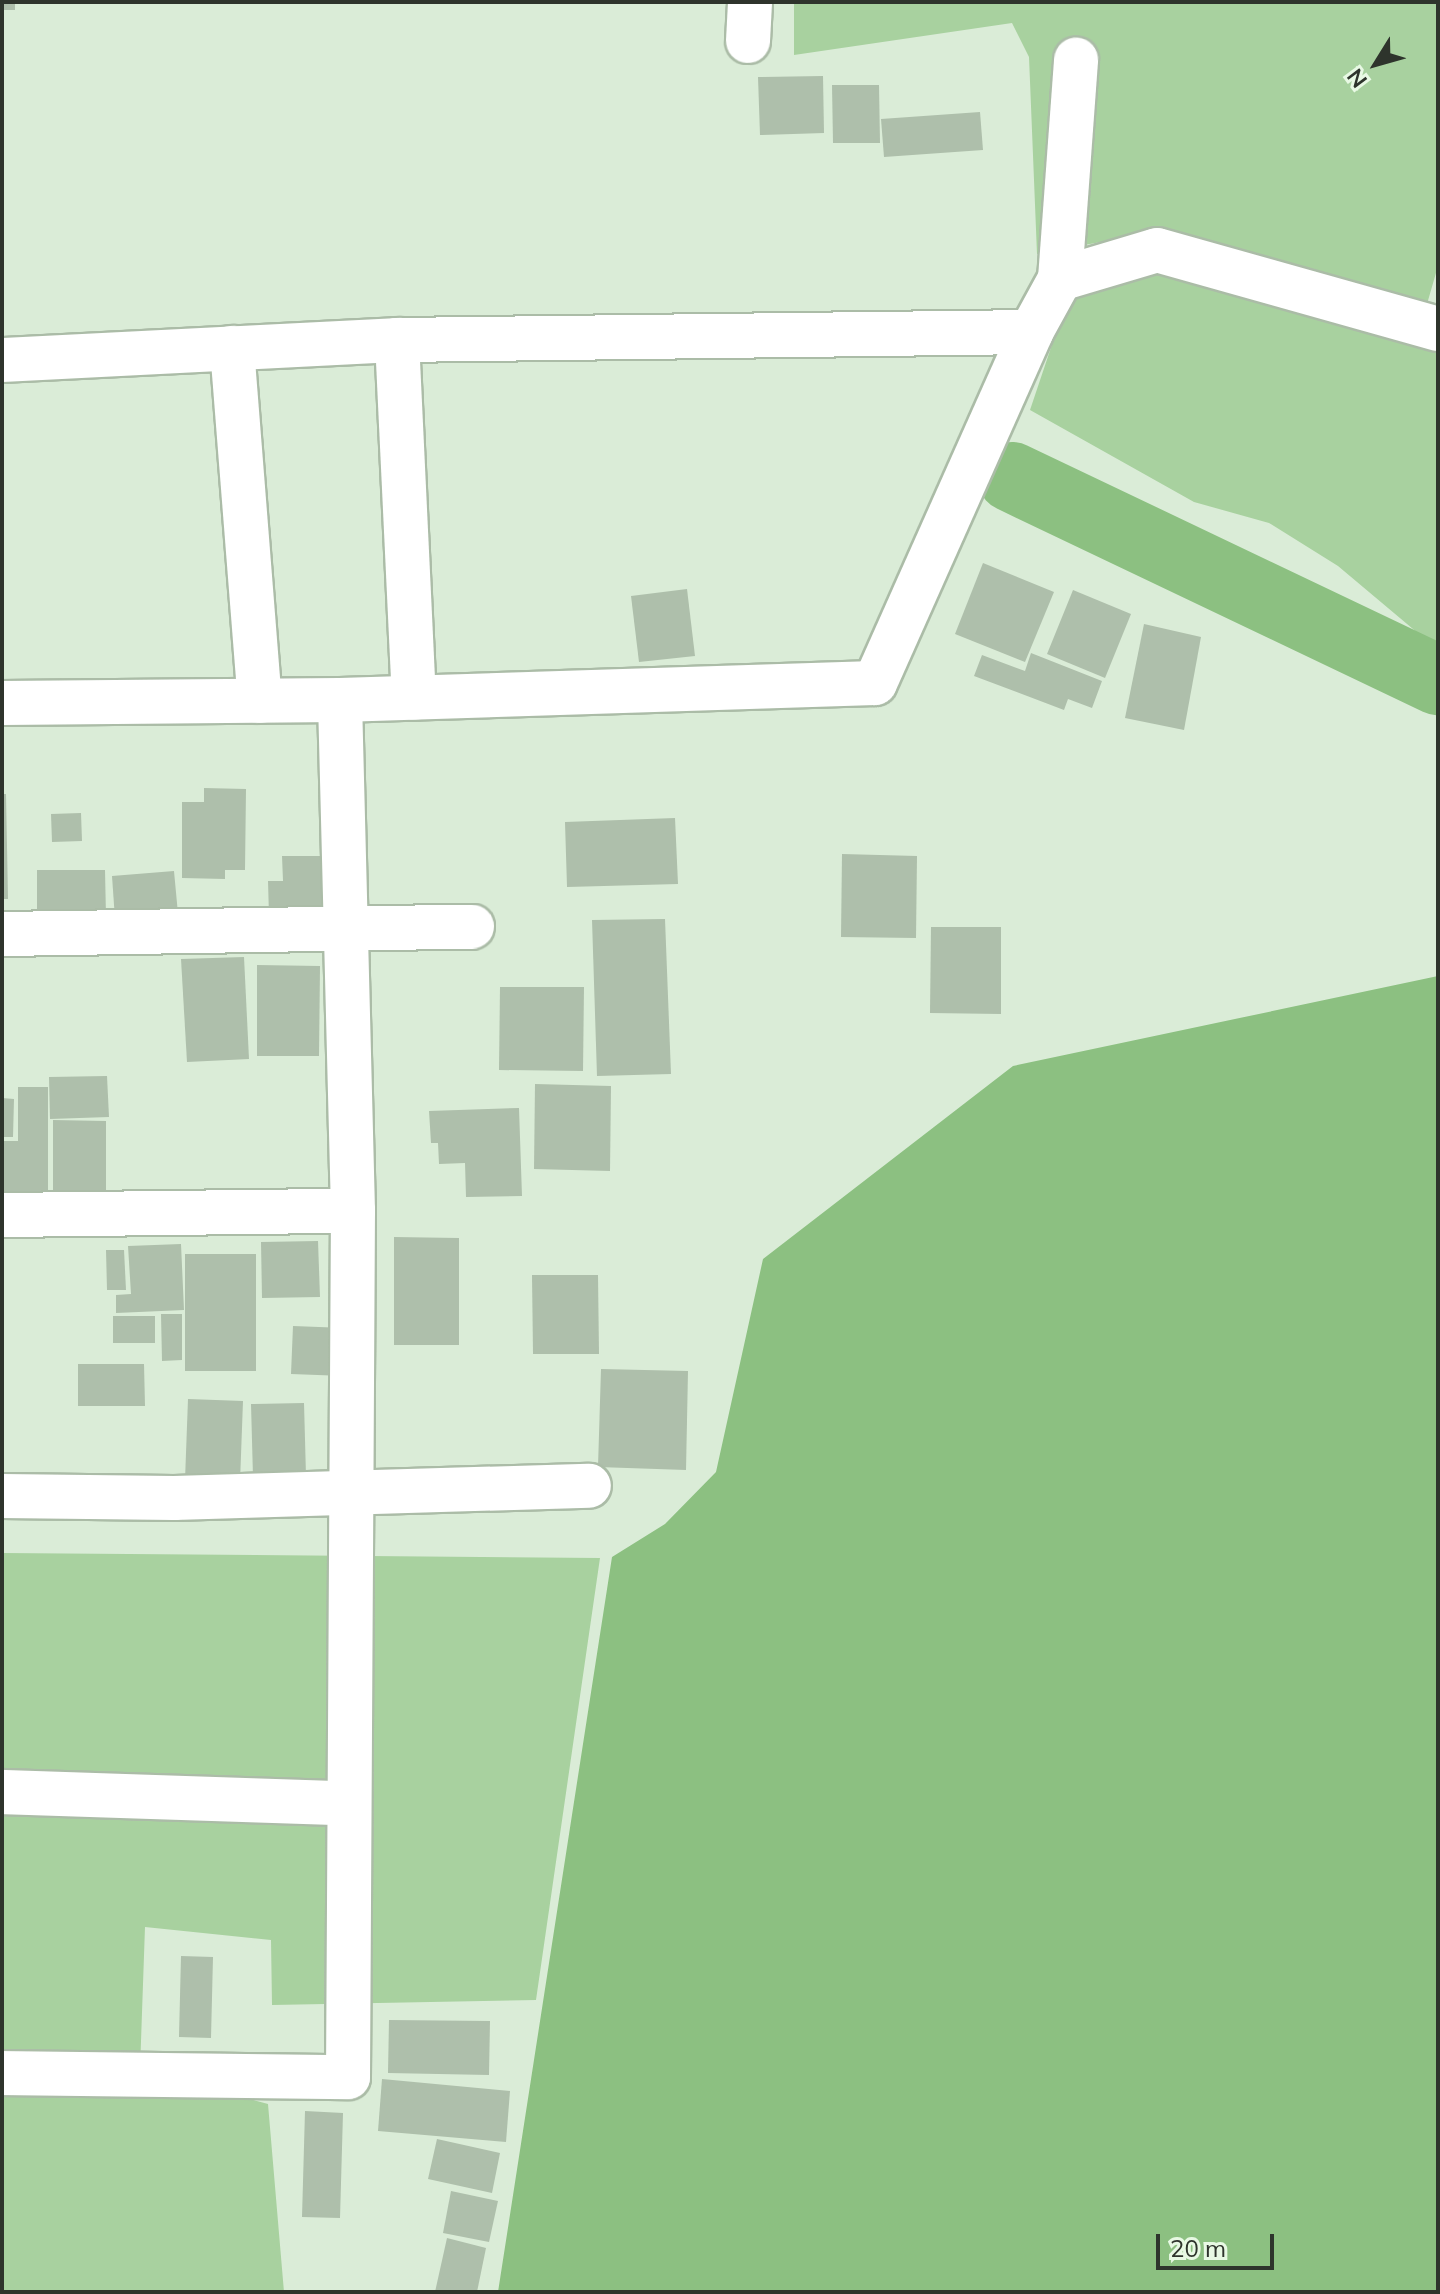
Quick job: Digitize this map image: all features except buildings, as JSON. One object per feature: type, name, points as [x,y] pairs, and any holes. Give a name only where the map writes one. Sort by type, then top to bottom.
[{"type":"street","points":[[2,703],[340,700],[875,683],[1031,332],[1060,279],[1076,60]]},
{"type":"street","points":[[1060,279],[1157,250],[1438,329]]},
{"type":"street","points":[[2,360],[397,340],[1031,332]]},
{"type":"street","points":[[397,340],[414,698]]},
{"type":"street","points":[[232,348],[260,701]]},
{"type":"street","points":[[2,2073],[348,2077],[353,1211],[340,700]]},
{"type":"street","points":[[2,934],[472,927]]},
{"type":"street","points":[[2,1215],[353,1211]]},
{"type":"street","points":[[2,1496],[174,1498],[349,1490],[589,1486]]},
{"type":"street","points":[[2,1792],[328,1803]]},
{"type":"shaded area","points":[[794,2],[1438,2],[1438,266],[1427,304],[1164,230],[1037,254],[1029,57],[1012,23],[794,55]]},
{"type":"shaded area","points":[[1159,274],[1438,347],[1438,650],[1338,566],[1269,523],[1194,502],[1030,410],[1070,291]]},
{"type":"shaded area","points":[[1438,976],[1438,2292],[498,2292],[612,1557],[665,1524],[716,1472],[763,1259],[1013,1066]]},
{"type":"shaded area","points":[[2,1553],[600,1558],[536,2000],[272,2005],[271,1940],[145,1927],[140,2070],[268,2104],[284,2292],[2,2292]]},
{"type":"waterway","points":[[1012,477],[1438,680]]}]
